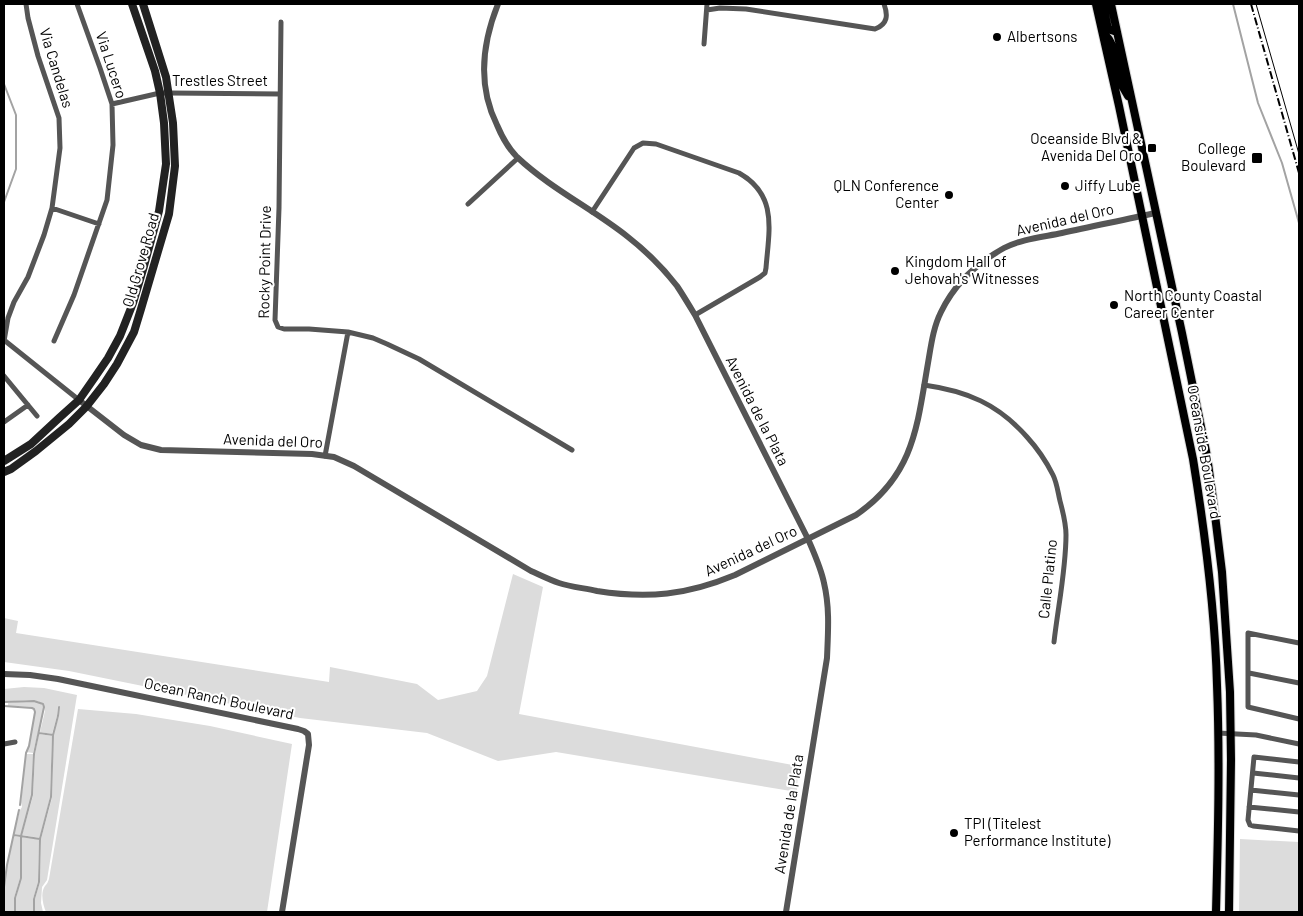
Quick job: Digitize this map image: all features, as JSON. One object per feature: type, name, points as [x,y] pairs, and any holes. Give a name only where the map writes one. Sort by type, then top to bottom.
[{"type":"main road","name":"Old Grove Road","points":[[4,461],[31,444],[78,400],[108,358],[123,330],[157,220],[166,164],[164,123],[155,71],[132,4]]},
{"type":"main road","name":"Old Grove Road","points":[[4,472],[42,446],[86,407],[108,377],[134,332],[168,214],[175,166],[173,123],[166,77],[143,4]]},
{"type":"main road","name":"Oceanside Boulevard","points":[[1096,4],[1199,494],[1208,569],[1217,683],[1216,912]]},
{"type":"main road","points":[[1103,4],[1108,29],[1117,32]]},
{"type":"main road","name":"Oceanside Boulevard","points":[[1111,4],[1205,446],[1213,498],[1222,572],[1230,692],[1229,912]]},
{"type":"main road","points":[[1102,34],[1106,35],[1110,40],[1121,83],[1133,105]]},
{"type":"street","name":"Via Candelas","points":[[4,341],[8,318],[28,276],[52,208],[60,148],[59,118],[38,56],[26,4]]},
{"type":"street","name":"Via Lucero","points":[[54,341],[74,295],[107,200],[113,145],[112,104],[77,4]]},
{"type":"street","name":"Avenida de la Plata","points":[[498,4],[491,23],[483,61],[484,86],[491,113],[502,137],[518,158],[557,189],[627,237],[651,257],[676,285],[695,315],[808,539],[820,568],[828,601],[828,658],[786,912]]},
{"type":"street","points":[[704,44],[707,7],[746,9],[875,29],[884,23],[887,17],[884,4]]},
{"type":"street","name":"Rocky Point Drive","points":[[281,22],[279,208],[275,320],[278,327],[284,329],[348,332],[373,338],[407,353],[572,450]]},
{"type":"street","name":"Trestles Street","points":[[112,104],[160,93],[280,94]]},
{"type":"street","points":[[592,212],[634,148],[643,143],[656,144],[739,173],[756,186],[764,196],[769,218],[766,268],[764,273],[760,278],[695,315]]},
{"type":"street","points":[[468,204],[518,158]]},
{"type":"street","points":[[52,208],[99,224]]},
{"type":"street","name":"Avenida del Oro","points":[[78,400],[124,435],[141,445],[161,450],[312,454],[334,457],[354,466],[531,571],[558,582],[575,587],[622,595],[658,595],[696,589],[735,575],[856,515],[884,492],[896,476],[908,453],[915,433],[934,332],[941,312],[949,297],[963,279],[981,263],[1005,248],[1026,240],[1155,213]]},
{"type":"street","points":[[325,456],[348,332]]},
{"type":"street","points":[[4,341],[78,400]]},
{"type":"street","points":[[4,376],[37,416]]},
{"type":"street","name":"Calle Platino","points":[[924,385],[942,387],[974,398],[999,410],[1017,426],[1040,452],[1054,477],[1066,535],[1054,642]]},
{"type":"street","points":[[4,422],[28,405]]},
{"type":"street","points":[[1299,643],[1248,633],[1248,707],[1299,719]]},
{"type":"street","name":"Ocean Ranch Boulevard","points":[[4,674],[58,679],[298,729],[308,734],[309,745],[282,912]]},
{"type":"street","points":[[1249,674],[1299,683]]},
{"type":"street","points":[[1218,733],[1256,735],[1299,744]]},
{"type":"street","points":[[4,744],[15,742]]},
{"type":"street","points":[[1299,762],[1254,757],[1248,820],[1250,825],[1299,831]]},
{"type":"street","points":[[1252,773],[1299,778]]},
{"type":"street","points":[[1251,790],[1299,795]]},
{"type":"street","points":[[1249,807],[1299,812]]},
{"type":"shaded area","points":[[513,574],[543,587],[519,714],[798,766],[797,792],[556,752],[498,761],[427,733],[300,718],[69,671],[4,662],[4,618],[18,621],[16,633],[329,682],[330,667],[417,684],[438,700],[477,691],[487,676]]},
{"type":"shaded area","points":[[44,688],[77,695],[47,880],[42,887],[41,903],[43,912],[35,912],[35,899],[40,882],[41,839],[52,798],[53,735],[59,716],[59,706],[52,734],[40,732],[45,711],[43,704],[34,700],[4,701],[4,689]]},
{"type":"shaded area","points":[[38,702],[44,707],[33,753],[26,752],[29,746],[35,709],[32,707],[8,706],[8,703]]},
{"type":"shaded area","points":[[78,709],[136,714],[210,726],[292,744],[267,912],[46,912],[42,895],[49,879]]},
{"type":"shaded area","points":[[39,734],[52,736],[50,797],[40,838],[22,835],[33,796],[35,754]]},
{"type":"shaded area","points":[[26,754],[33,754],[32,795],[21,835],[14,834],[22,807]]},
{"type":"shaded area","points":[[14,836],[20,837],[20,878],[14,898],[14,912],[4,912],[7,865]]},
{"type":"shaded area","points":[[22,837],[39,839],[38,882],[33,899],[34,912],[15,912],[21,878]]},
{"type":"shaded area","points":[[1240,839],[1299,842],[1299,912],[1239,912]]},
{"type":"waterway","points":[[1233,4],[1258,103],[1282,163],[1299,223]]},
{"type":"waterway","points":[[4,84],[16,115],[16,169],[4,202]]},
{"type":"waterway","points":[[4,702],[34,701],[43,704],[44,707],[34,754],[32,795],[21,836],[21,878],[15,898],[15,912]]},
{"type":"waterway","points":[[4,706],[32,708],[35,712],[26,753],[20,805]]},
{"type":"waterway","points":[[34,912],[34,899],[39,882],[40,839],[51,797],[53,735],[59,707]]},
{"type":"waterway","points":[[39,733],[53,735]]},
{"type":"waterway","points":[[4,887],[19,810]]},
{"type":"waterway","points":[[14,835],[40,839]]},
{"type":"tram line","points":[[1256,4],[1299,154]]},
{"type":"railway","points":[[1251,4],[1299,173]]},
{"type":"place","name":"Albertsons","points":[[997,37]]},
{"type":"place","name":"Oceanside Blvd & Avenida Del Oro","points":[[1152,148]]},
{"type":"place","name":"College Boulevard","points":[[1257,158]]},
{"type":"place","name":"Jiffy Lube","points":[[1065,186]]},
{"type":"place","name":"QLN Conference Center","points":[[949,195]]},
{"type":"place","name":"Kingdom Hall of Jehovah's Witnesses","points":[[895,271]]},
{"type":"place","name":"North County Coastal Career Center","points":[[1114,305]]},
{"type":"place","name":"TPI (Titelest Performance Institute)","points":[[954,833]]}]
